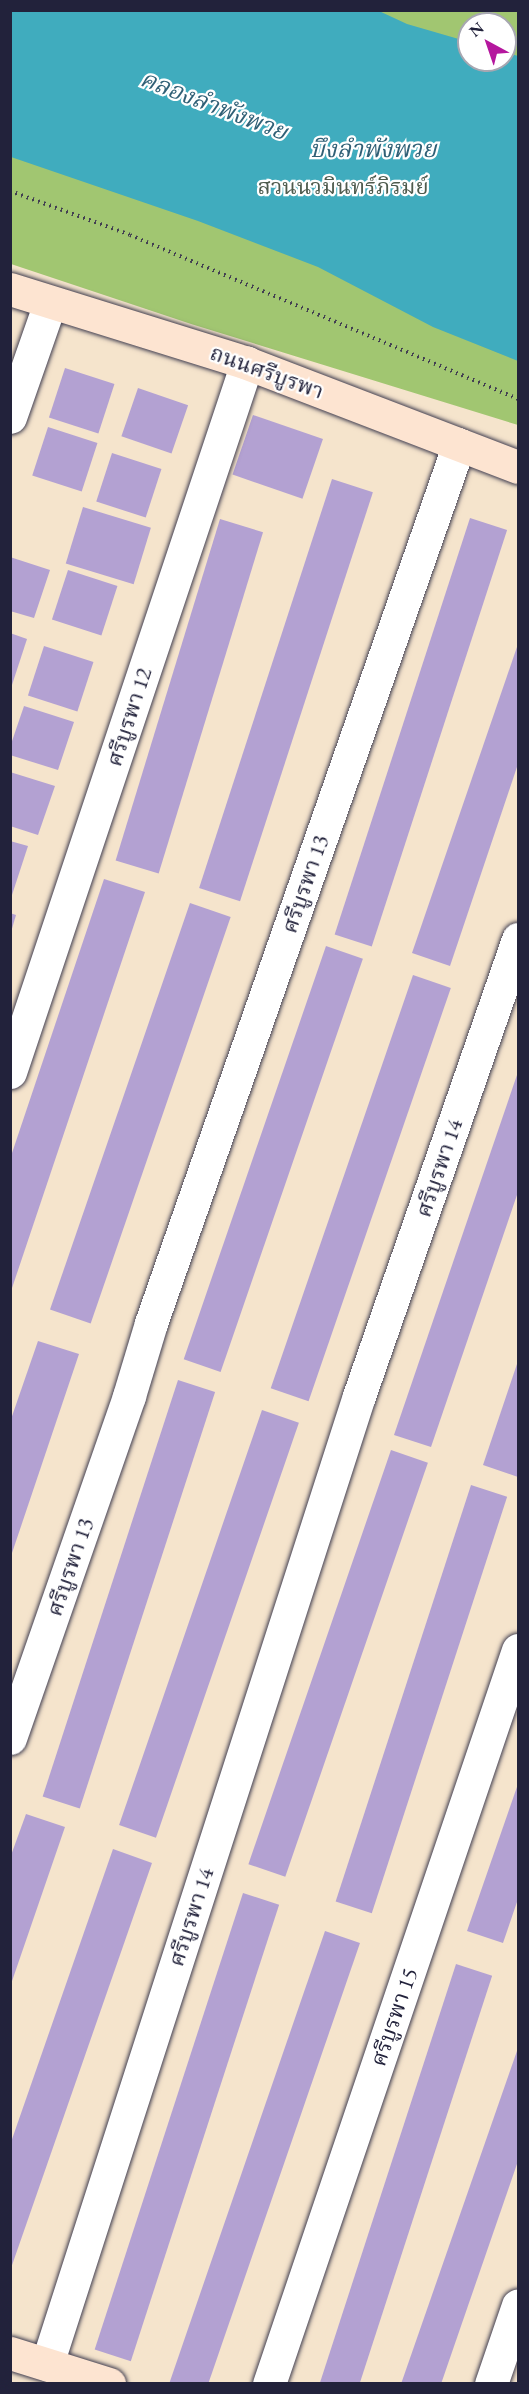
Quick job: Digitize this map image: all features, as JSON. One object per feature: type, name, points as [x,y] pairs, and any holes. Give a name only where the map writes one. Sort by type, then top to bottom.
[{"type":"street","name":"ถนนศรีบูรพา","points":[[10,289],[248,363],[519,467]]},
{"type":"street","points":[[10,417],[50,303]]},
{"type":"street","name":"ศรีบูรพา 12","points":[[10,1072],[248,363]]},
{"type":"street","name":"ศรีบูรพา 13","points":[[10,1738],[129,1396],[151,1323],[459,444]]},
{"type":"street","name":"ศรีบูรพา 14","points":[[47,2364],[359,1396],[519,939]]},
{"type":"street","name":"ศรีบูรพา 15","points":[[269,2384],[519,1650]]},
{"type":"street","points":[[491,2384],[519,2305]]},
{"type":"street","points":[[10,2353],[109,2384]]},
{"type":"path","points":[[10,191],[130,235],[519,399]]},
{"type":"green space","name":"บึงลำพังพวย","points":[[11,11],[518,11],[518,425],[191,324],[11,264]]},
{"type":"water","name":"บึงลำพังพวย","points":[[11,10],[379,11],[407,24],[457,39],[457,72],[517,72],[518,56],[518,361],[433,327],[318,267],[198,221],[11,157]]},
{"type":"building","points":[[65,368],[114,384],[98,434],[49,417]]},
{"type":"building","points":[[138,388],[188,405],[172,453],[121,436]]},
{"type":"building","points":[[253,415],[323,439],[302,499],[232,475]]},
{"type":"building","points":[[48,427],[97,443],[82,492],[32,476]]},
{"type":"building","points":[[112,453],[161,469],[146,518],[96,502]]},
{"type":"building","points":[[332,479],[373,492],[240,901],[199,888]]},
{"type":"building","points":[[83,507],[151,528],[134,584],[66,563]]},
{"type":"building","points":[[470,518],[507,530],[372,947],[335,935]]},
{"type":"building","points":[[220,519],[263,532],[159,874],[116,860]]},
{"type":"building","points":[[10,557],[50,570],[34,618],[10,611]]},
{"type":"building","points":[[68,570],[117,586],[101,636],[52,619]]},
{"type":"building","points":[[10,633],[27,639],[11,688],[10,688]]},
{"type":"building","points":[[518,644],[518,764],[450,966],[412,953]]},
{"type":"building","points":[[44,646],[93,662],[77,712],[28,695]]},
{"type":"building","points":[[24,706],[74,722],[58,770],[10,755],[10,747]]},
{"type":"building","points":[[10,772],[55,786],[38,835],[10,826]]},
{"type":"building","points":[[10,841],[28,846],[11,898],[10,897]]},
{"type":"building","points":[[104,879],[145,892],[10,1294],[10,1159]]},
{"type":"building","points":[[190,903],[231,917],[91,1324],[50,1310]]},
{"type":"building","points":[[10,913],[16,915],[11,932],[10,932]]},
{"type":"building","points":[[326,946],[363,959],[221,1372],[184,1359]]},
{"type":"building","points":[[413,975],[451,988],[309,1401],[271,1388]]},
{"type":"building","points":[[518,1072],[518,1192],[431,1447],[394,1435]]},
{"type":"building","points":[[38,1341],[79,1354],[11,1556],[10,1422]]},
{"type":"building","points":[[518,1361],[518,1477],[483,1465]]},
{"type":"building","points":[[178,1380],[215,1392],[80,1809],[43,1797]]},
{"type":"building","points":[[262,1410],[299,1423],[156,1838],[119,1825]]},
{"type":"building","points":[[391,1450],[428,1463],[285,1877],[248,1864]]},
{"type":"building","points":[[471,1485],[507,1497],[372,1913],[336,1902]]},
{"type":"building","points":[[518,1784],[518,1899],[503,1943],[467,1931]]},
{"type":"building","points":[[26,1814],[65,1827],[11,1984],[10,1858]]},
{"type":"building","points":[[113,1849],[152,1863],[10,2271],[10,2145]]},
{"type":"building","points":[[243,1893],[279,1905],[131,2361],[95,2350]]},
{"type":"building","points":[[325,1931],[360,1943],[208,2384],[169,2384]]},
{"type":"building","points":[[456,1964],[492,1976],[359,2384],[320,2384]]},
{"type":"building","points":[[518,2048],[518,2161],[441,2384],[401,2384]]},
{"type":"water label","name":"คลองลำพังพวย","points":[[214,105]]},
{"type":"park label","name":"สวนนวมินทร์ภิรมย์","points":[[343,187]]}]
